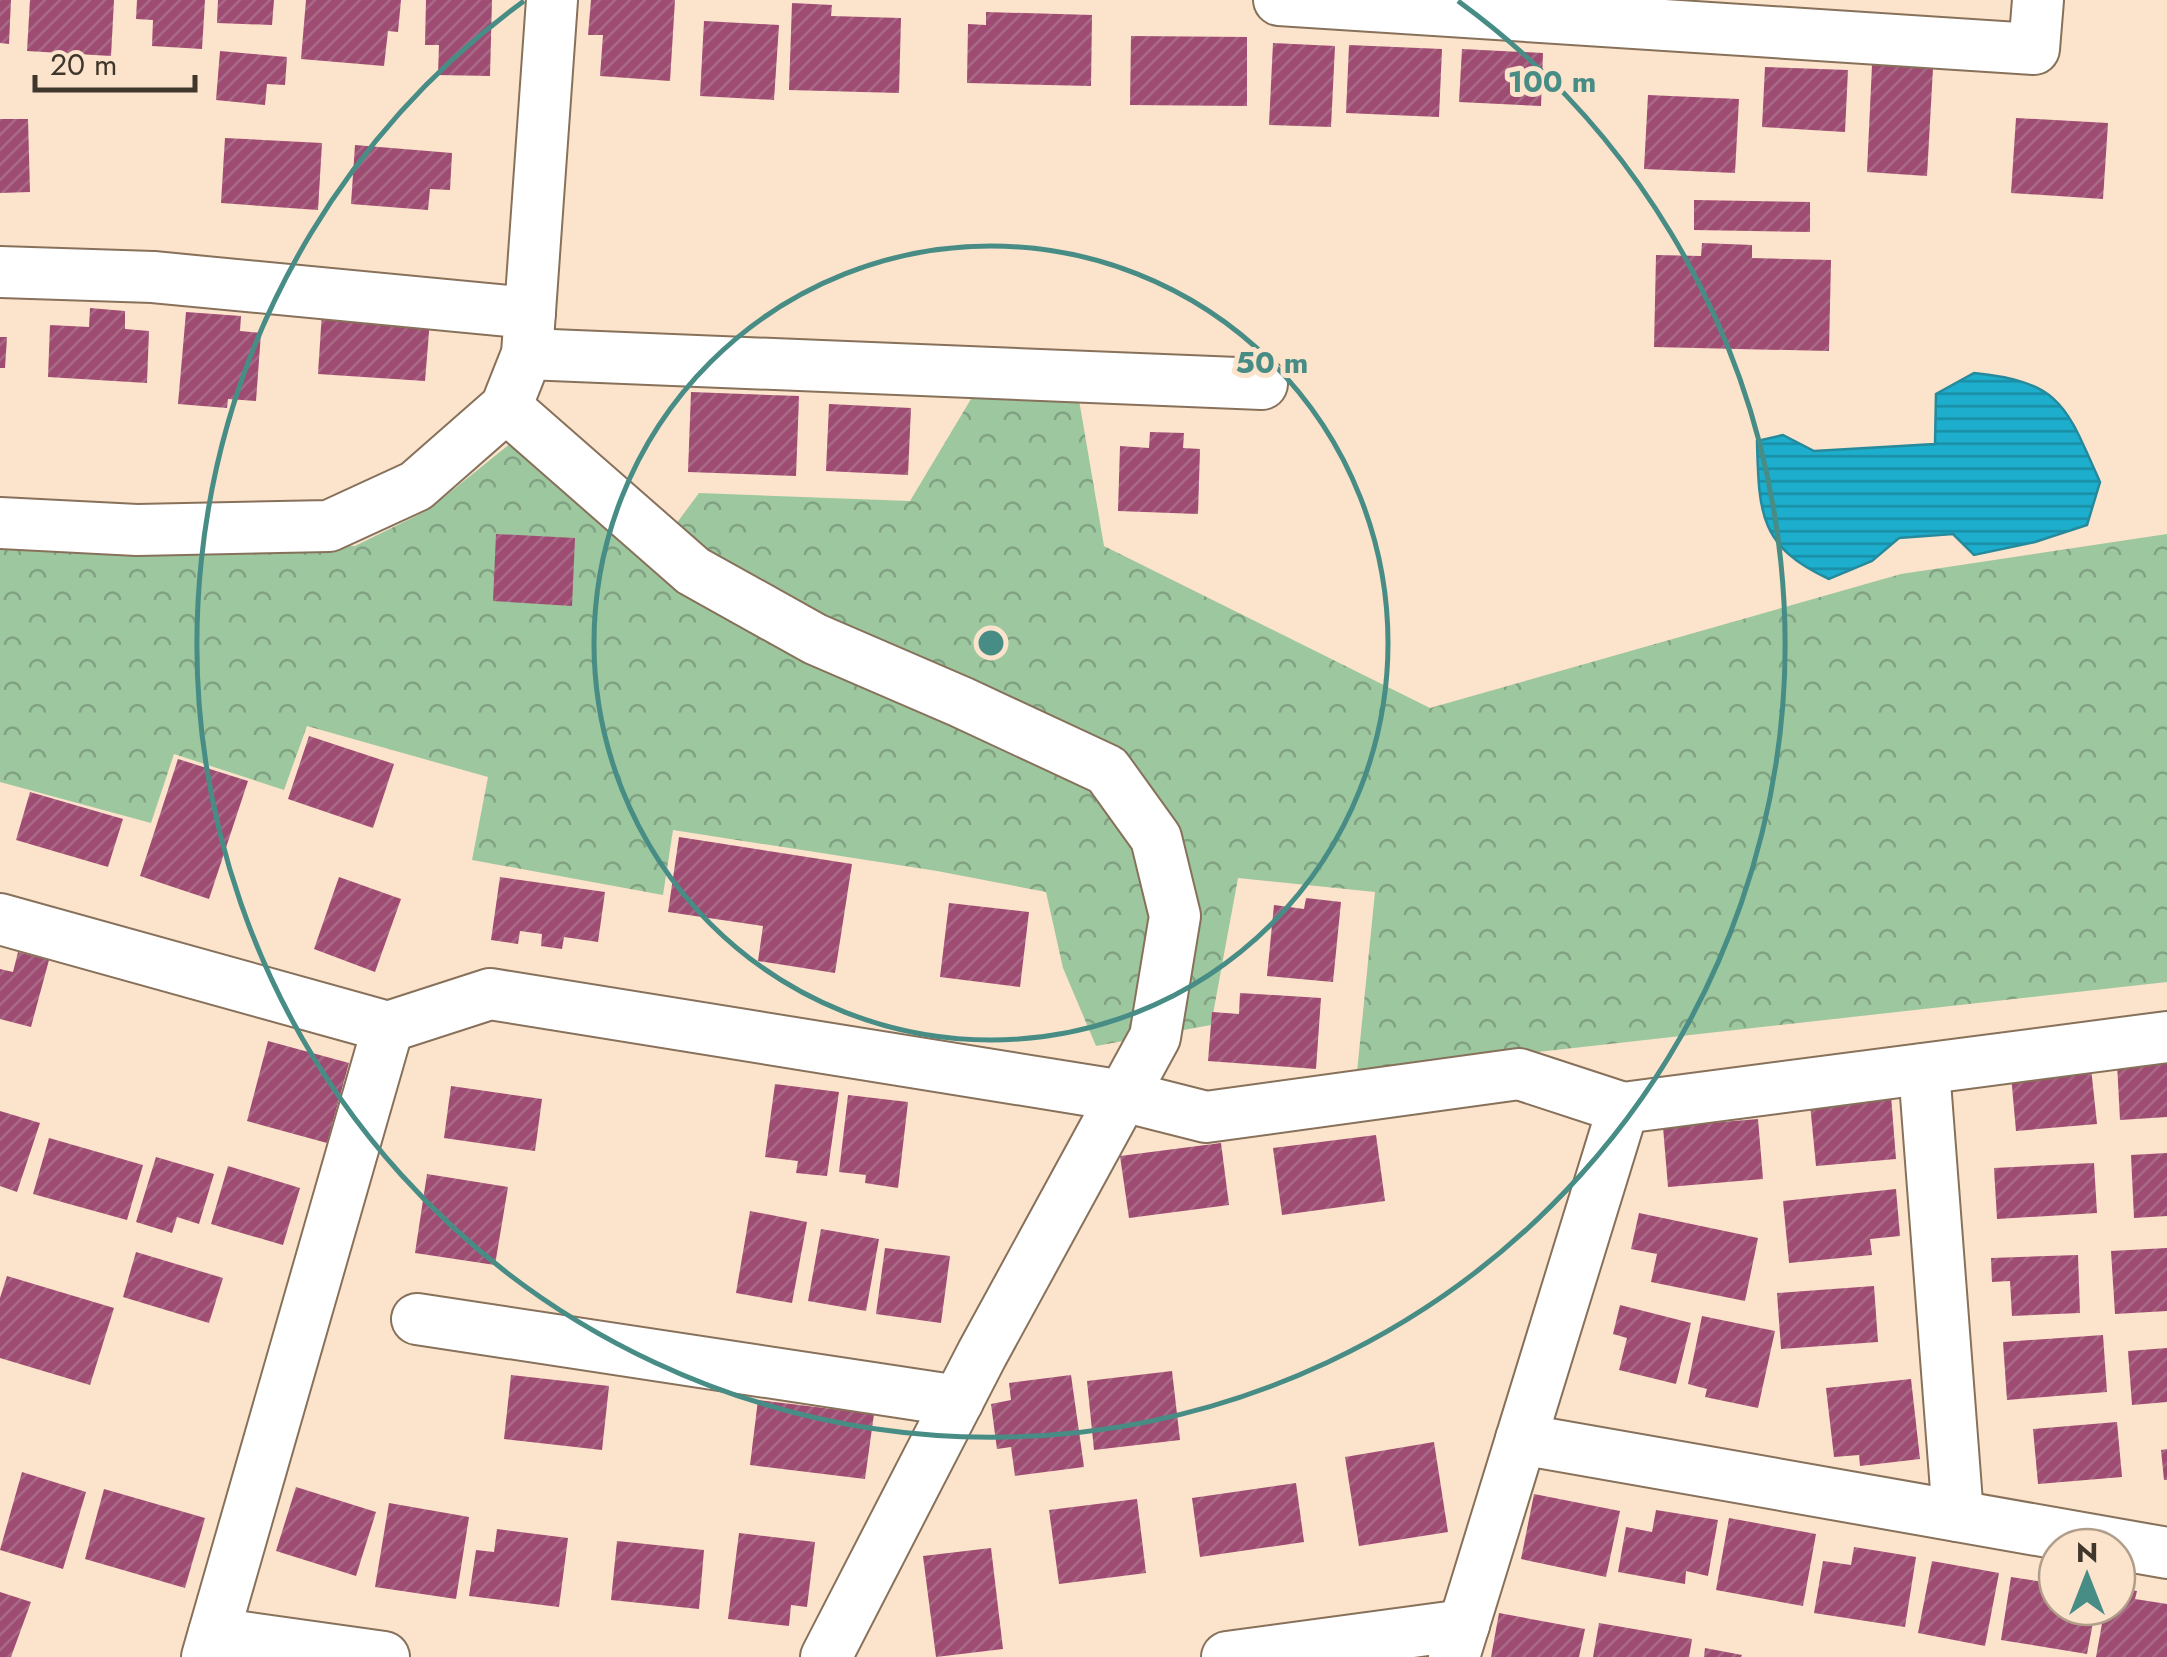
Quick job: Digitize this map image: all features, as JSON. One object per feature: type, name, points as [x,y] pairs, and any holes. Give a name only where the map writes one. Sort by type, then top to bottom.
[{"type":"street","points":[[0,523],[137,530],[330,526],[416,486],[506,407],[528,333],[552,0]]},
{"type":"street","points":[[1306,1],[1844,18],[2034,49],[2038,0]]},
{"type":"street","points":[[0,272],[152,278],[528,333],[1262,384]]},
{"type":"street","points":[[506,407],[694,571],[814,639],[1107,770],[1156,838],[1175,916],[1155,1037],[958,1401],[826,1657]]},
{"type":"street","points":[[0,919],[388,1027],[490,994],[1123,1096],[1206,1117],[1519,1074],[1623,1108],[2167,1037]]},
{"type":"street","points":[[384,1657],[210,1645],[388,1027]]},
{"type":"street","points":[[1924,1068],[1958,1516]]},
{"type":"street","points":[[1227,1657],[1459,1641],[1623,1108]]},
{"type":"street","points":[[417,1319],[958,1401]]},
{"type":"street","points":[[1521,1439],[2167,1552]]},
{"type":"green space","points":[[977,389],[1078,394],[1104,546],[1430,708],[1901,574],[2167,534],[2167,982],[1357,1072],[1375,892],[1238,878],[1211,1025],[1096,1046],[1063,968],[1046,892],[673,830],[663,895],[472,860],[488,777],[307,726],[284,790],[174,754],[151,823],[0,782],[0,539],[355,546],[428,510],[517,438],[650,559],[699,493],[910,501]]},
{"type":"water","points":[[1974,373],[2026,383],[2058,403],[2069,417],[2100,482],[2087,525],[2035,542],[1974,555],[1953,534],[1899,538],[1872,561],[1829,579],[1806,567],[1776,540],[1762,508],[1757,441],[1783,435],[1814,451],[1935,444],[1936,394]]},
{"type":"building","points":[[0,0],[11,0],[9,44],[0,43]]},
{"type":"building","points":[[30,0],[114,0],[111,56],[27,51]]},
{"type":"building","points":[[137,0],[205,0],[202,49],[152,46],[153,20],[136,19]]},
{"type":"building","points":[[218,0],[274,0],[272,25],[217,23]]},
{"type":"building","points":[[306,0],[401,0],[398,32],[388,31],[384,66],[301,59]]},
{"type":"building","points":[[426,0],[492,0],[490,76],[438,75],[439,45],[425,45]]},
{"type":"building","points":[[591,0],[675,0],[670,81],[600,76],[603,35],[588,35]]},
{"type":"building","points":[[792,3],[832,5],[831,16],[901,18],[899,93],[789,90]]},
{"type":"building","points":[[986,12],[1092,15],[1091,86],[967,83],[968,24],[986,25]]},
{"type":"building","points":[[704,21],[779,25],[774,100],[700,96]]},
{"type":"building","points":[[1131,36],[1247,37],[1247,106],[1130,105]]},
{"type":"building","points":[[1273,43],[1335,46],[1331,127],[1269,125]]},
{"type":"building","points":[[1349,45],[1442,49],[1439,117],[1346,113]]},
{"type":"building","points":[[1462,49],[1543,53],[1541,106],[1459,102]]},
{"type":"building","points":[[220,51],[287,57],[285,85],[267,84],[265,105],[216,100]]},
{"type":"building","points":[[1872,65],[1933,68],[1927,176],[1867,172]]},
{"type":"building","points":[[1765,67],[1848,70],[1845,132],[1762,127]]},
{"type":"building","points":[[1648,95],[1739,99],[1735,173],[1644,169]]},
{"type":"building","points":[[2016,118],[2108,123],[2103,199],[2011,193]]},
{"type":"building","points":[[0,119],[28,119],[30,192],[0,193]]},
{"type":"building","points":[[225,138],[322,143],[318,210],[221,203]]},
{"type":"building","points":[[355,145],[452,153],[450,190],[430,189],[428,210],[351,204]]},
{"type":"building","points":[[1694,200],[1810,202],[1810,232],[1694,230]]},
{"type":"building","points":[[1702,243],[1752,245],[1752,258],[1831,260],[1829,351],[1654,347],[1656,255],[1701,256]]},
{"type":"building","points":[[90,308],[125,311],[125,329],[149,331],[147,383],[48,377],[50,325],[89,327]]},
{"type":"building","points":[[186,312],[241,316],[240,331],[261,333],[256,401],[228,399],[227,408],[178,404]]},
{"type":"building","points":[[322,312],[430,320],[425,381],[318,374]]},
{"type":"building","points":[[0,337],[7,337],[5,368],[0,368]]},
{"type":"building","points":[[691,392],[799,396],[796,476],[688,472]]},
{"type":"building","points":[[829,404],[911,408],[908,475],[826,471]]},
{"type":"building","points":[[1150,432],[1184,433],[1183,448],[1200,449],[1198,514],[1118,511],[1120,446],[1149,448]]},
{"type":"building","points":[[496,534],[575,538],[572,606],[493,601]]},
{"type":"building","points":[[309,736],[394,764],[373,828],[288,799]]},
{"type":"building","points":[[178,759],[248,781],[209,899],[140,876]]},
{"type":"building","points":[[30,792],[123,819],[108,867],[16,840]]},
{"type":"building","points":[[679,837],[852,864],[835,973],[758,961],[763,926],[668,912]]},
{"type":"building","points":[[339,877],[401,899],[375,972],[314,949]]},
{"type":"building","points":[[500,877],[605,892],[598,942],[564,937],[562,949],[541,946],[542,934],[520,931],[518,944],[491,940]]},
{"type":"building","points":[[1306,898],[1341,902],[1333,982],[1267,976],[1274,905],[1304,909]]},
{"type":"building","points":[[949,903],[1029,912],[1020,987],[940,977]]},
{"type":"building","points":[[18,952],[49,960],[31,1027],[0,1019],[0,969],[13,972]]},
{"type":"building","points":[[1240,993],[1321,998],[1316,1069],[1208,1061],[1212,1012],[1239,1014]]},
{"type":"building","points":[[268,1041],[349,1063],[327,1143],[247,1121]]},
{"type":"building","points":[[2167,1060],[2167,1117],[2120,1120],[2117,1063]]},
{"type":"building","points":[[2091,1068],[2097,1124],[2016,1131],[2011,1075]]},
{"type":"building","points":[[775,1084],[839,1092],[827,1176],[796,1173],[798,1161],[765,1157]]},
{"type":"building","points":[[451,1086],[542,1099],[535,1151],[444,1138]]},
{"type":"building","points":[[848,1095],[908,1102],[898,1188],[865,1183],[866,1175],[839,1172]]},
{"type":"building","points":[[1891,1096],[1896,1159],[1816,1166],[1810,1104]]},
{"type":"building","points":[[0,1111],[40,1123],[17,1192],[0,1186]]},
{"type":"building","points":[[1758,1119],[1763,1179],[1668,1187],[1663,1127]]},
{"type":"building","points":[[1376,1135],[1385,1201],[1282,1215],[1273,1148]]},
{"type":"building","points":[[49,1138],[143,1165],[127,1220],[33,1194]]},
{"type":"building","points":[[1221,1143],[1229,1205],[1129,1218],[1120,1156]]},
{"type":"building","points":[[2167,1153],[2167,1216],[2134,1218],[2131,1155]]},
{"type":"building","points":[[156,1157],[214,1174],[199,1224],[177,1217],[172,1233],[136,1222]]},
{"type":"building","points":[[2094,1163],[2097,1213],[1997,1219],[1994,1168]]},
{"type":"building","points":[[228,1166],[300,1188],[283,1245],[211,1224]]},
{"type":"building","points":[[427,1174],[508,1187],[495,1265],[415,1253]]},
{"type":"building","points":[[1896,1189],[1900,1236],[1870,1239],[1872,1255],[1789,1263],[1783,1201]]},
{"type":"building","points":[[750,1211],[807,1222],[792,1303],[736,1293]]},
{"type":"building","points":[[1639,1213],[1758,1238],[1745,1301],[1651,1282],[1657,1254],[1631,1249]]},
{"type":"building","points":[[821,1229],[879,1239],[866,1311],[808,1301]]},
{"type":"building","points":[[885,1248],[950,1256],[941,1323],[876,1314]]},
{"type":"building","points":[[2167,1248],[2167,1311],[2115,1314],[2111,1251]]},
{"type":"building","points":[[136,1252],[223,1278],[209,1323],[123,1297]]},
{"type":"building","points":[[2078,1255],[2080,1313],[2012,1316],[2010,1281],[1992,1282],[1991,1258]]},
{"type":"building","points":[[7,1276],[114,1308],[90,1385],[0,1358],[0,1298]]},
{"type":"building","points":[[1874,1286],[1878,1342],[1781,1349],[1777,1293]]},
{"type":"building","points":[[1620,1305],[1691,1323],[1676,1384],[1619,1370],[1627,1338],[1613,1334]]},
{"type":"building","points":[[1702,1316],[1775,1331],[1758,1408],[1705,1397],[1707,1389],[1688,1384]]},
{"type":"building","points":[[2103,1335],[2107,1392],[2007,1400],[2003,1342]]},
{"type":"building","points":[[2167,1348],[2167,1402],[2132,1405],[2128,1351]]},
{"type":"building","points":[[1172,1371],[1180,1440],[1094,1450],[1087,1381]]},
{"type":"building","points":[[511,1375],[609,1386],[602,1450],[504,1439]]},
{"type":"building","points":[[1071,1375],[1084,1467],[1015,1476],[1011,1447],[997,1449],[991,1404],[1011,1400],[1009,1383]]},
{"type":"building","points":[[1911,1379],[1920,1459],[1860,1466],[1859,1455],[1834,1457],[1826,1388]]},
{"type":"building","points":[[758,1400],[874,1414],[865,1479],[750,1465]]},
{"type":"building","points":[[2117,1422],[2122,1477],[2038,1484],[2033,1429]]},
{"type":"building","points":[[1434,1442],[1448,1532],[1359,1546],[1345,1457]]},
{"type":"building","points":[[2167,1449],[2167,1480],[2164,1480],[2161,1450]]},
{"type":"building","points":[[22,1472],[86,1492],[63,1569],[0,1550]]},
{"type":"building","points":[[1296,1483],[1304,1542],[1200,1557],[1192,1498]]},
{"type":"building","points":[[296,1487],[376,1512],[356,1576],[276,1551]]},
{"type":"building","points":[[104,1489],[205,1518],[185,1588],[85,1559]]},
{"type":"building","points":[[1534,1494],[1620,1511],[1606,1577],[1521,1559]]},
{"type":"building","points":[[1137,1499],[1146,1573],[1059,1584],[1049,1510]]},
{"type":"building","points":[[389,1503],[469,1517],[456,1599],[375,1587]]},
{"type":"building","points":[[1656,1510],[1718,1520],[1708,1576],[1686,1571],[1685,1584],[1618,1572],[1626,1527],[1652,1532]]},
{"type":"building","points":[[1729,1518],[1816,1534],[1803,1606],[1716,1590]]},
{"type":"building","points":[[497,1529],[568,1538],[559,1607],[469,1596],[476,1550],[494,1552]]},
{"type":"building","points":[[739,1533],[815,1542],[807,1607],[791,1605],[789,1626],[728,1619]]},
{"type":"building","points":[[617,1541],[704,1550],[699,1609],[611,1600]]},
{"type":"building","points":[[1854,1547],[1916,1557],[1905,1627],[1814,1613],[1823,1561],[1851,1565]]},
{"type":"building","points":[[991,1548],[1003,1649],[936,1657],[923,1556]]},
{"type":"building","points":[[1932,1561],[1999,1573],[1985,1646],[1918,1633]]},
{"type":"building","points":[[2011,1577],[2037,1581],[2037,1627],[2092,1627],[2087,1654],[2001,1640]]},
{"type":"building","points":[[0,1592],[31,1602],[11,1657],[0,1657]]},
{"type":"building","points":[[2137,1599],[2167,1604],[2167,1657],[2096,1657],[2101,1627],[2137,1627]]},
{"type":"building","points":[[1499,1613],[1585,1629],[1579,1657],[1491,1657]]},
{"type":"building","points":[[1599,1623],[1692,1639],[1689,1657],[1593,1657]]},
{"type":"building","points":[[1705,1648],[1742,1655],[1704,1657]]}]
